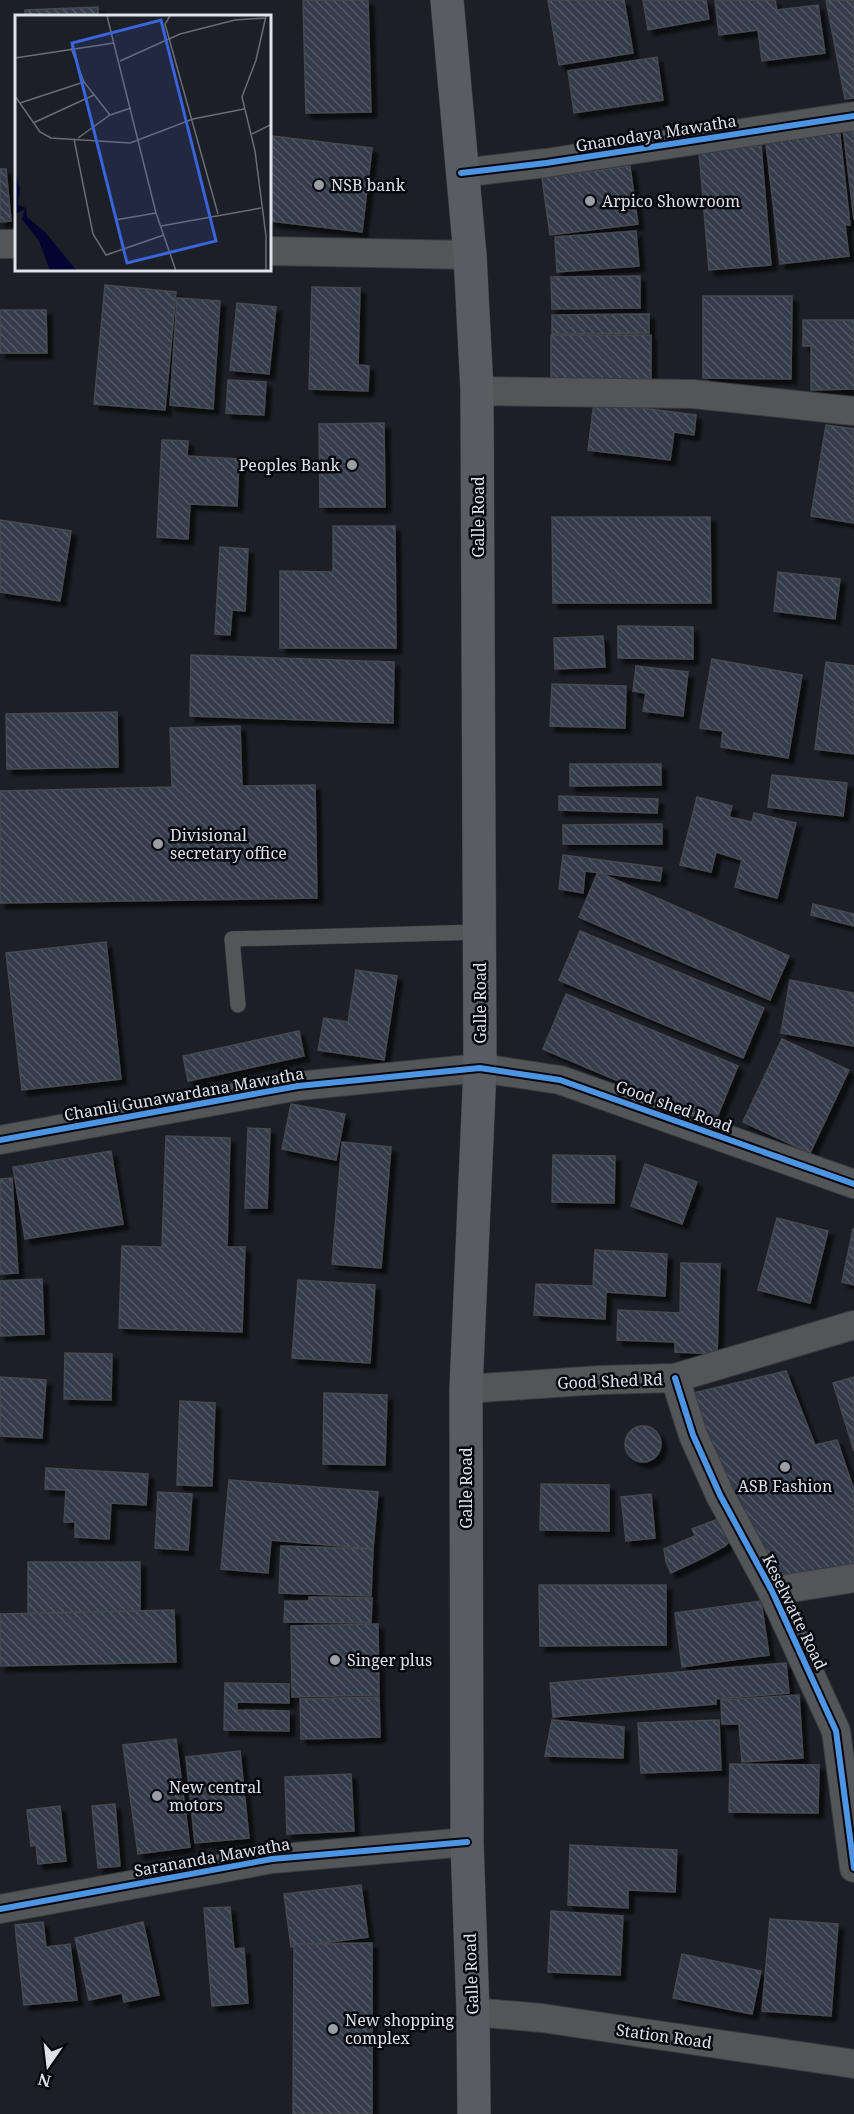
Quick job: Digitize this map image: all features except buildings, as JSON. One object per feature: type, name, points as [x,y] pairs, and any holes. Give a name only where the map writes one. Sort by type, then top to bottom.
[{"type":"highway","name":"Galle Road","points":[[447,0],[470,255],[477,391],[480,1068],[466,1389],[467,1842],[474,2114]]},
{"type":"street","name":"Gnanodaya Mawatha","points":[[461,173],[546,164],[854,116]]},
{"type":"street","points":[[272,250],[470,255]]},
{"type":"street","points":[[477,391],[693,394],[854,411]]},
{"type":"street","name":"Chamli Gunawardana Mawatha","points":[[0,1140],[298,1086],[480,1068]]},
{"type":"street","name":"Good shed Road","points":[[480,1068],[560,1080],[854,1184]]},
{"type":"street","name":"Good Shed Rd","points":[[466,1389],[600,1380],[675,1378],[854,1325]]},
{"type":"street","name":"Keselwatte Road","points":[[675,1378],[693,1435],[720,1495],[845,1731],[854,1868]]},
{"type":"street","points":[[772,1591],[854,1578]]},
{"type":"street","name":"Sarananda Mawatha","points":[[0,1909],[272,1859],[467,1842]]},
{"type":"street","name":"Station Road","points":[[473,2012],[543,2018],[854,2064]]},
{"type":"lane","points":[[238,1005],[232,939],[480,932]]},
{"type":"cycle path","points":[[461,173],[546,163],[854,116]]},
{"type":"cycle path","points":[[0,1140],[298,1086],[480,1068],[560,1080],[854,1184]]},
{"type":"cycle path","points":[[675,1378],[693,1435],[720,1495],[772,1591],[836,1731],[854,1868]]},
{"type":"cycle path","points":[[0,1909],[272,1859],[467,1842]]},
{"type":"place","name":"NSB bank","points":[[319,185]]},
{"type":"place","name":"Arpico Showroom","points":[[590,201]]},
{"type":"place","name":"Peoples Bank","points":[[352,465]]},
{"type":"place","name":"Divisional secretary office","points":[[158,844]]},
{"type":"place","name":"ASB Fashion","points":[[785,1467]]},
{"type":"place","name":"Singer plus","points":[[335,1660]]},
{"type":"place","name":"New central motors","points":[[157,1796]]},
{"type":"place","name":"New shopping complex","points":[[333,2029]]}]
